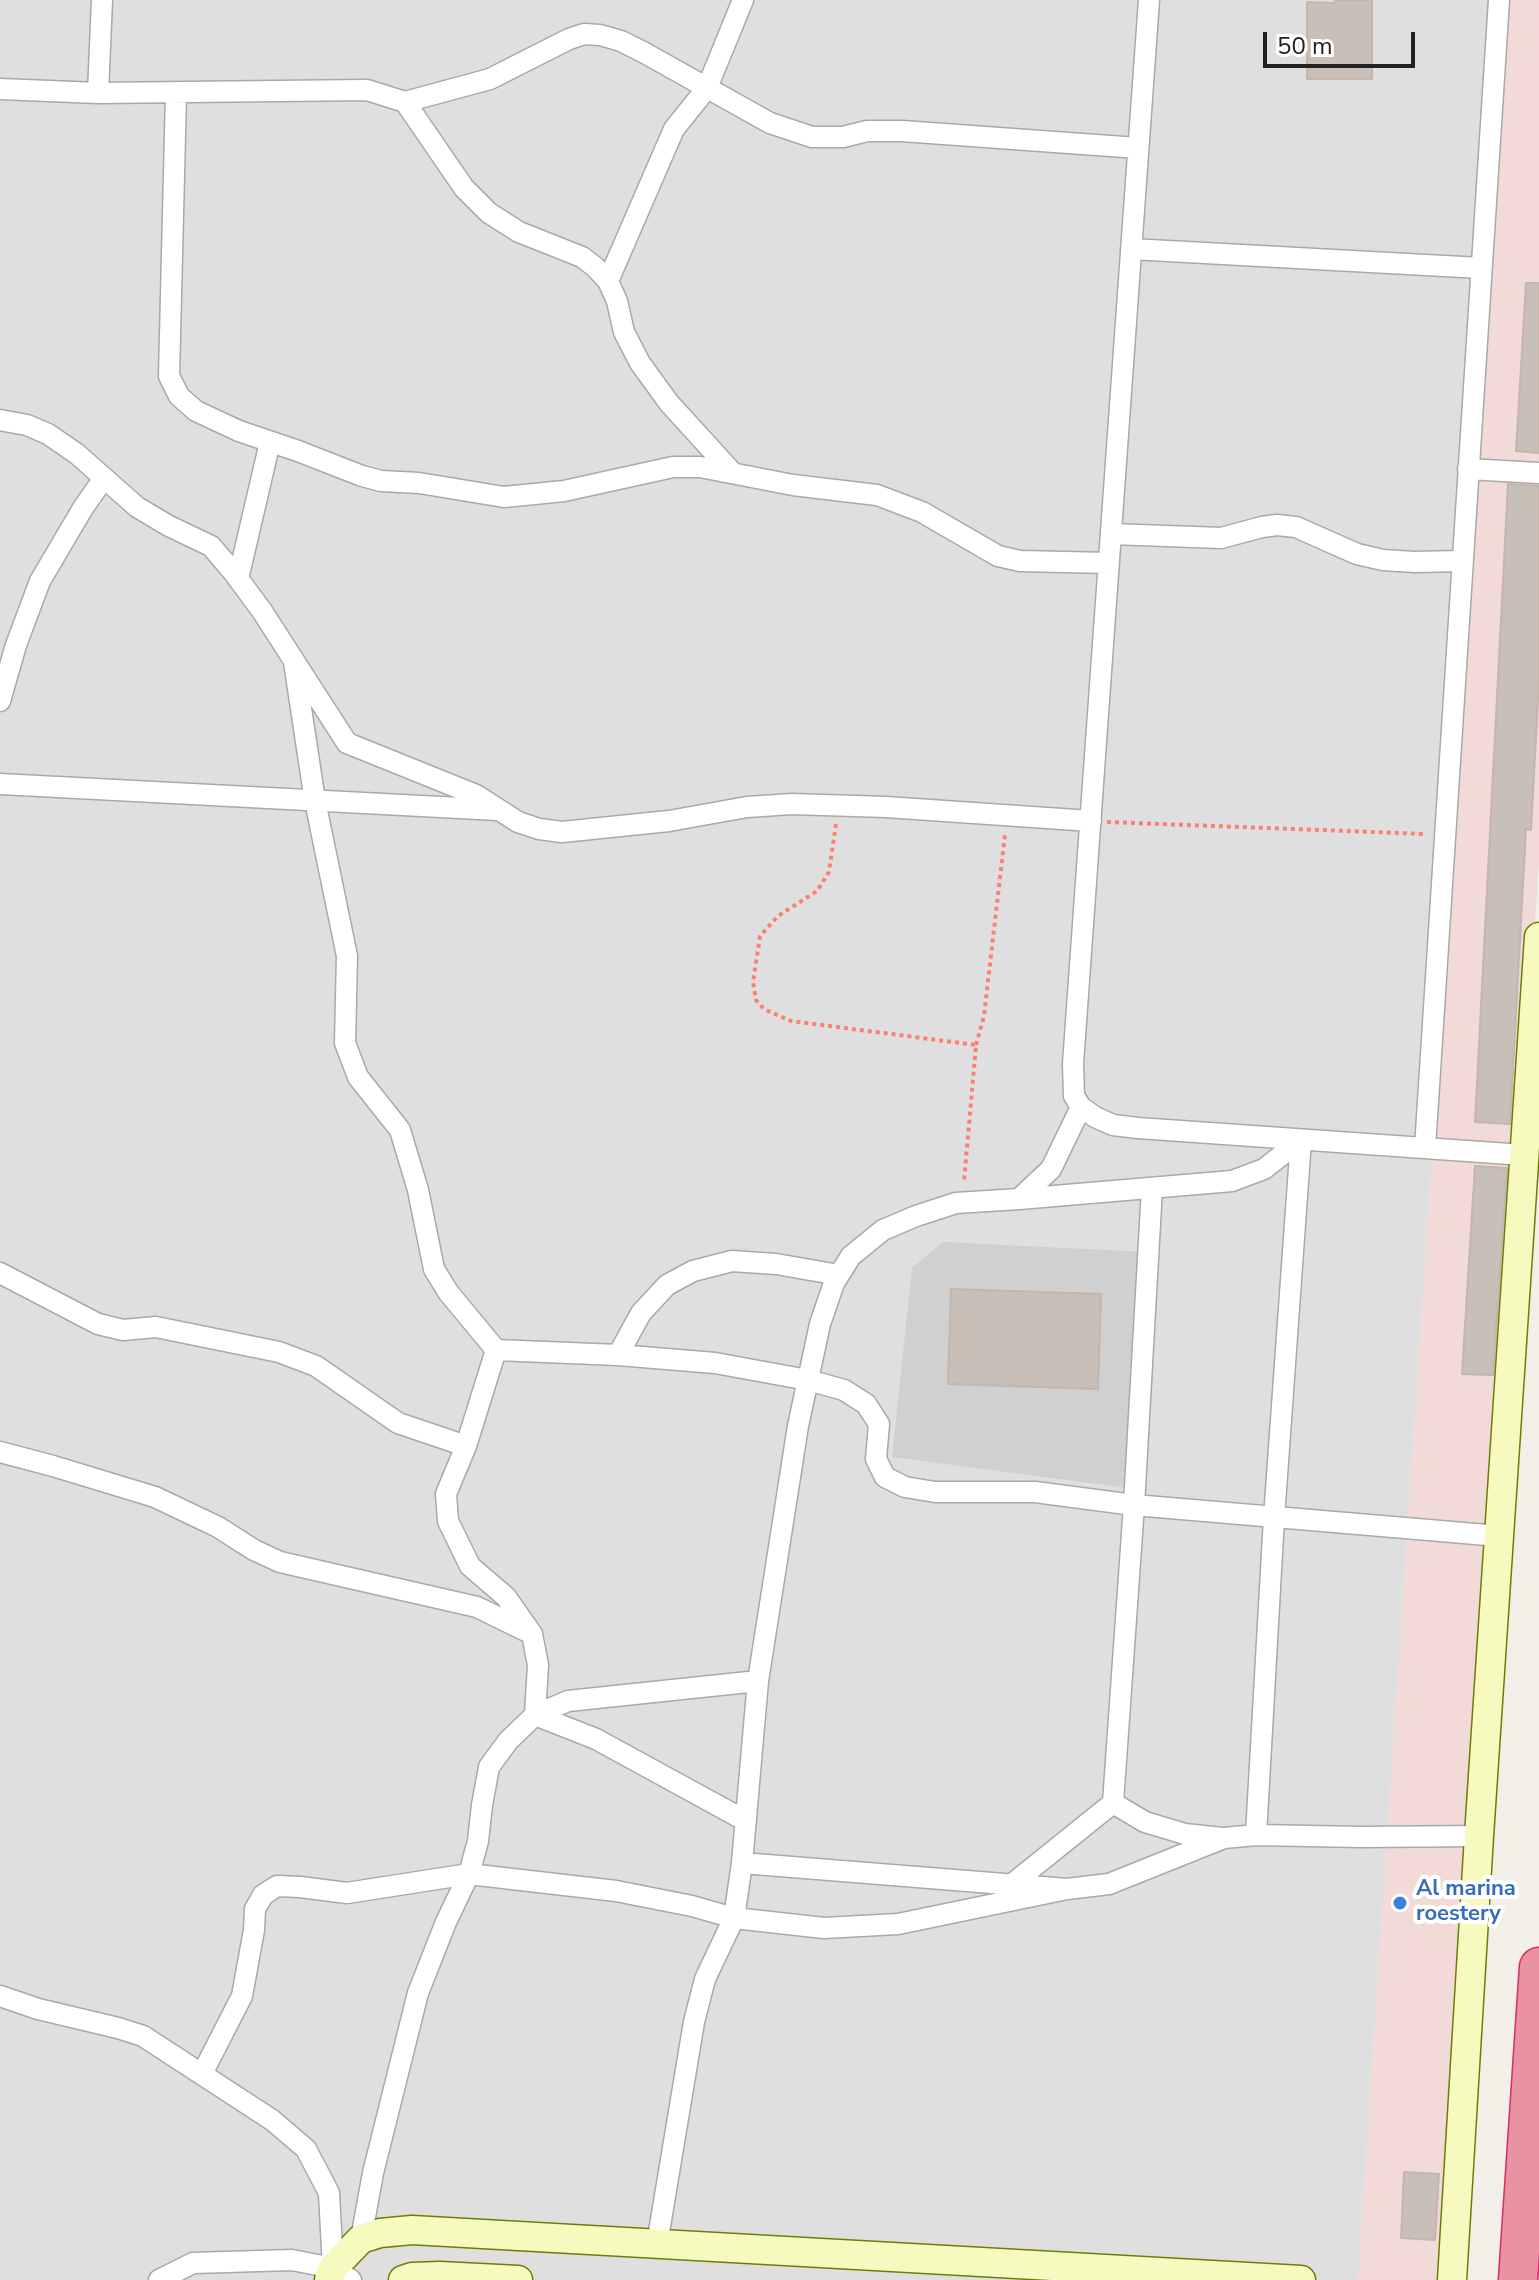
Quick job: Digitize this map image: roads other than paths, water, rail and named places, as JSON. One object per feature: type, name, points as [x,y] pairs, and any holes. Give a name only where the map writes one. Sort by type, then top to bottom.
[{"type":"highway","points":[[1518,2280],[1539,1967]]},
{"type":"street","points":[[98,93],[102,0]]},
{"type":"street","points":[[608,281],[674,129],[707,88],[743,0]]},
{"type":"street","points":[[1149,0],[1073,1064],[1074,1096],[1081,1107],[1113,1125],[1524,1155]]},
{"type":"street","points":[[1425,1148],[1499,0]]},
{"type":"street","points":[[0,89],[176,94],[367,90],[405,102],[490,79],[584,34],[621,41],[770,123],[812,137],[902,131],[1138,148]]},
{"type":"street","points":[[176,94],[169,376],[179,396],[196,411],[239,431],[381,481],[419,483],[504,497],[564,491],[673,467],[700,467],[793,485],[877,495],[922,512],[998,556],[1020,561],[1109,563]]},
{"type":"street","points":[[405,102],[464,188],[489,213],[519,232],[582,257],[608,281],[617,301],[624,332],[640,363],[669,403],[731,471]]},
{"type":"street","points":[[1131,249],[1481,268]]},
{"type":"street","points":[[0,420],[27,425],[48,434],[77,454],[137,507],[211,546],[262,611],[347,743],[476,795],[518,822],[562,832],[669,821],[747,807],[792,804],[1091,821]]},
{"type":"street","points":[[238,579],[270,442]]},
{"type":"street","points":[[1468,469],[1539,473]]},
{"type":"street","points":[[0,701],[16,645],[40,581],[104,478]]},
{"type":"street","points":[[1111,534],[1221,538],[1277,525],[1296,527],[1357,554],[1383,560],[1462,561]]},
{"type":"street","points":[[294,662],[315,801],[347,956],[345,1043],[358,1077],[400,1130],[418,1190],[434,1269],[448,1292],[496,1350],[715,1363],[808,1380],[844,1390],[866,1404],[879,1424],[876,1459],[885,1477],[905,1487],[935,1492],[1035,1492],[1134,1505],[1499,1536]]},
{"type":"street","points":[[0,784],[498,810]]},
{"type":"street","points":[[1452,2280],[1539,937]]},
{"type":"street","points":[[1019,1199],[1051,1169],[1081,1107]]},
{"type":"street","points":[[657,2244],[694,2022],[705,1979],[734,1918],[742,1863],[758,1681],[798,1426],[820,1324],[839,1275],[851,1256],[883,1230],[916,1216],[963,1203],[1232,1181],[1264,1169],[1301,1140]]},
{"type":"street","points":[[1256,1835],[1274,1518],[1301,1140]]},
{"type":"street","points":[[1011,1885],[1113,1803],[1152,1188]]},
{"type":"street","points":[[618,1355],[641,1313],[667,1285],[693,1271],[732,1261],[776,1264],[839,1275]]},
{"type":"street","points":[[0,1273],[98,1324],[123,1330],[156,1327],[279,1352],[316,1366],[398,1423],[466,1446]]},
{"type":"street","points":[[496,1350],[466,1446],[446,1494],[448,1521],[470,1566],[506,1597],[532,1634],[538,1665],[535,1715]]},
{"type":"street","points":[[0,1452],[155,1497],[218,1527],[280,1562],[477,1607],[532,1634]]},
{"type":"street","points":[[338,2276],[361,2239],[373,2173],[418,1993],[469,1874],[478,1841],[489,1767],[508,1741],[535,1715],[568,1701],[758,1681]]},
{"type":"street","points":[[535,1715],[596,1739],[746,1821]]},
{"type":"street","points":[[1113,1803],[1145,1822],[1185,1834],[1224,1838],[1256,1835],[1479,1836]]},
{"type":"street","points":[[202,2074],[242,1996],[255,1909],[263,1895],[277,1886],[347,1893],[469,1874],[616,1891],[734,1918],[824,1928],[898,1924],[1067,1889],[1109,1884],[1224,1838]]},
{"type":"street","points":[[742,1863],[1067,1889]]},
{"type":"street","points":[[0,1996],[143,2036],[272,2120],[306,2149],[329,2193],[338,2276]]},
{"type":"street","points":[[361,2239],[380,2233],[412,2230],[1301,2280]]},
{"type":"street","points":[[159,2280],[193,2263],[292,2260],[338,2276]]},
{"type":"street","points":[[403,2280],[440,2276],[518,2280]]},
{"type":"place","name":"Al marina roestery","points":[[1400,1903]]}]
